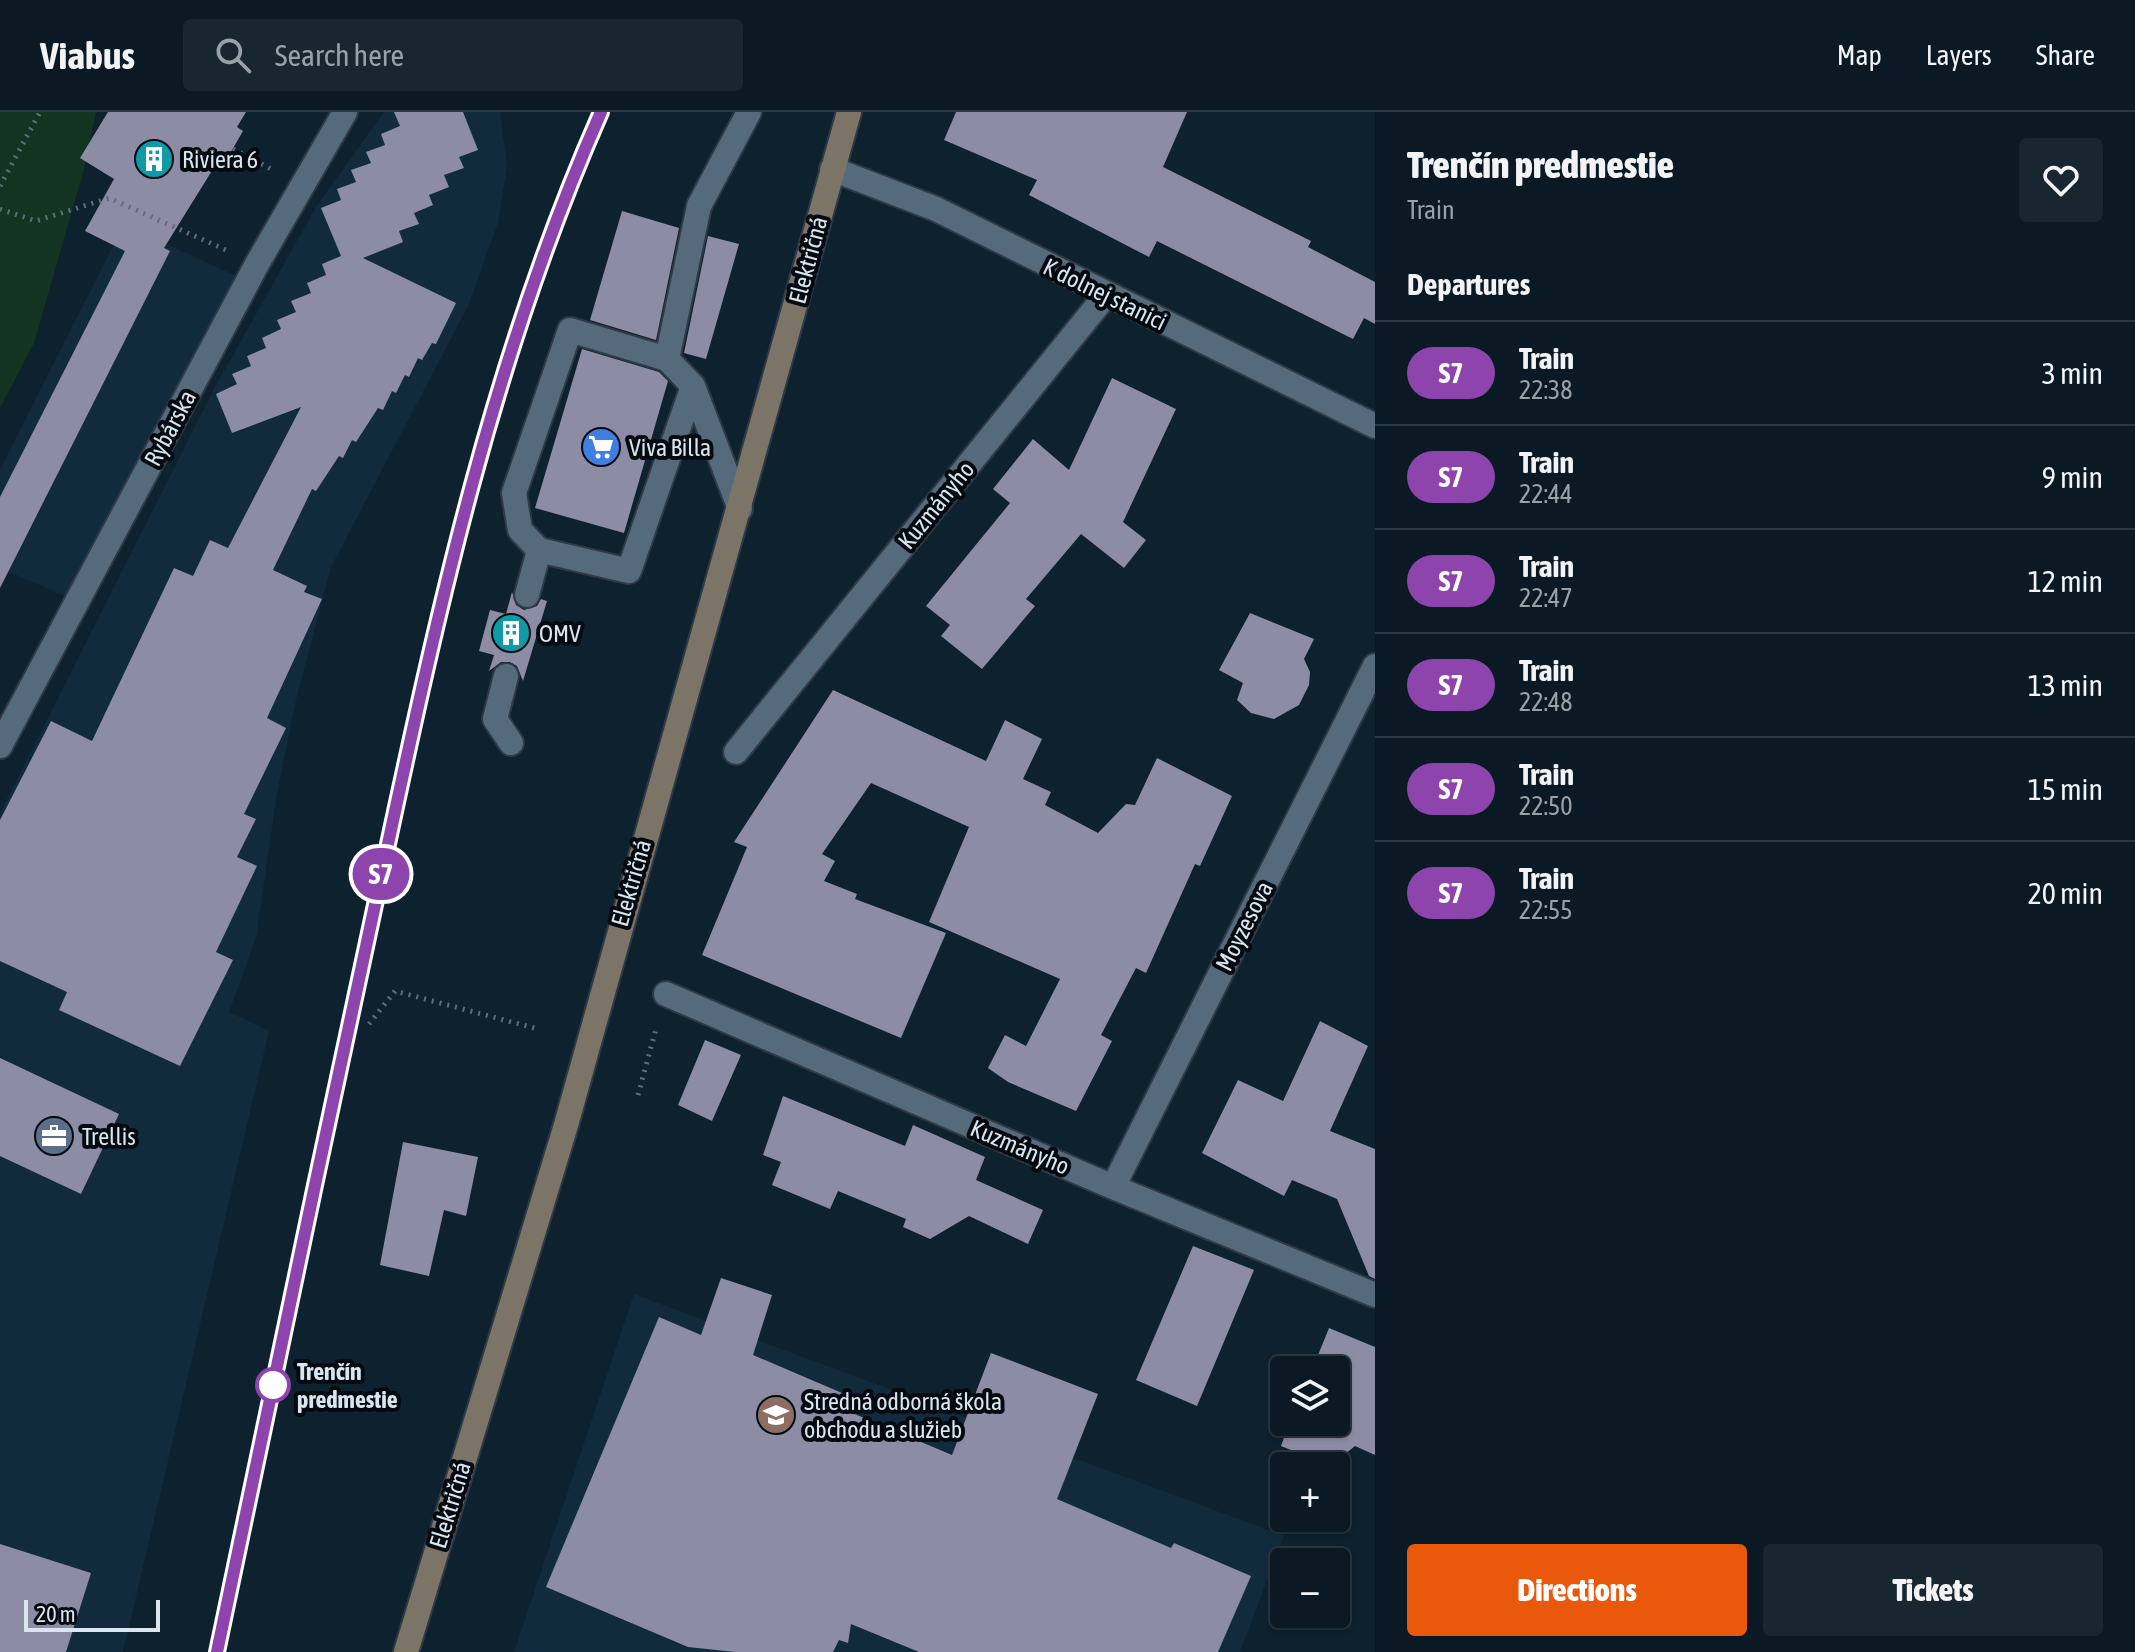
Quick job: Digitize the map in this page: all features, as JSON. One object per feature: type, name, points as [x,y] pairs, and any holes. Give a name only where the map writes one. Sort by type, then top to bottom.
[{"type":"main road","name":"Električná","points":[[406,1652],[566,1125],[653,803],[740,509],[849,112]]},
{"type":"street","name":"Rybárska","points":[[0,746],[257,264],[345,112]]},
{"type":"street","points":[[667,359],[699,206],[749,112]]},
{"type":"street","name":"K dolnej stanici","points":[[832,169],[936,209],[1375,426]]},
{"type":"street","name":"Kuzmányho","points":[[736,752],[1106,295]]},
{"type":"street","points":[[693,386],[629,571],[539,550],[520,530],[514,493],[570,330],[667,359],[693,386],[740,509]]},
{"type":"street","points":[[527,595],[539,550]]},
{"type":"street","name":"Moyzesova","points":[[1113,1187],[1375,666]]},
{"type":"street","points":[[506,676],[495,719],[511,743]]},
{"type":"street","name":"Kuzmányho","points":[[666,994],[1113,1187],[1375,1295]]},
{"type":"path","points":[[0,186],[40,112]]},
{"type":"path","points":[[233,149],[302,185]]},
{"type":"path","points":[[0,209],[36,221],[109,198],[257,264]]},
{"type":"path","points":[[369,1024],[395,991],[538,1029]]},
{"type":"path","points":[[638,1095],[656,1029]]},
{"type":"shaded area","points":[[384,112],[500,112],[507,166],[498,223],[468,306],[331,567],[296,700],[277,793],[256,938],[229,1012],[269,1031],[123,1652],[0,1652],[0,813],[214,389],[316,207]]},
{"type":"shaded area","points":[[124,225],[241,278],[77,601],[0,568],[0,469]]},
{"type":"shaded area","name":"Stredná odborná škola obchodu a služieb","points":[[634,1294],[1284,1536],[1279,1548],[1270,1548],[1270,1573],[1240,1652],[514,1652]]},
{"type":"green space","points":[[0,112],[96,112],[84,169],[34,343],[0,408]]},
{"type":"building","points":[[108,112],[246,112],[237,127],[243,131],[224,164],[218,161],[164,248],[170,251],[0,588],[0,497],[125,251],[85,231],[114,179],[80,158]]},
{"type":"building","points":[[394,112],[463,112],[478,150],[459,157],[464,168],[444,175],[449,187],[429,195],[433,205],[414,213],[419,224],[399,231],[403,242],[363,258],[456,303],[436,344],[432,343],[422,360],[418,358],[409,377],[405,375],[396,393],[392,391],[383,410],[378,408],[356,442],[352,440],[343,458],[339,456],[316,491],[312,489],[273,570],[307,586],[304,592],[322,599],[267,718],[286,728],[244,814],[256,819],[237,857],[257,866],[216,952],[233,960],[180,1066],[59,1010],[67,992],[0,961],[0,820],[51,721],[92,741],[174,568],[193,576],[210,540],[228,548],[301,407],[232,433],[216,394],[237,384],[232,374],[251,366],[247,356],[266,348],[262,338],[281,329],[277,320],[296,312],[291,301],[311,293],[307,283],[326,275],[322,264],[341,256],[321,208],[341,200],[337,189],[356,182],[351,170],[371,163],[366,152],[385,145],[381,134],[400,126]]},
{"type":"building","points":[[956,112],[1187,112],[1163,167],[1311,241],[1308,247],[1375,282],[1375,324],[1364,318],[1353,339],[1157,241],[1149,257],[1029,195],[1037,180],[944,140]]},
{"type":"building","points":[[622,211],[679,228],[656,340],[590,320]]},
{"type":"building","points":[[708,236],[739,244],[706,359],[684,353]]},
{"type":"building","name":"Viva Billa","points":[[582,349],[659,372],[668,381],[624,533],[535,508]]},
{"type":"building","points":[[1112,378],[1176,409],[1123,522],[1146,540],[1124,568],[1081,534],[1026,599],[1035,606],[982,669],[941,636],[950,625],[926,606],[1010,503],[993,489],[1033,439],[1069,470]]},
{"type":"building","name":"OMV","points":[[512,592],[516,605],[524,610],[537,606],[541,599],[547,601],[523,681],[517,666],[510,662],[501,662],[489,671],[494,655],[479,651],[490,610],[506,614]]},
{"type":"building","points":[[1250,613],[1314,639],[1304,659],[1310,672],[1309,685],[1299,705],[1274,719],[1251,713],[1237,700],[1243,683],[1219,670]]},
{"type":"building","points":[[833,690],[986,761],[1005,720],[1042,739],[1023,779],[1051,792],[1045,805],[1098,833],[1126,804],[1135,805],[1157,758],[1232,796],[1200,866],[1195,864],[1146,973],[1136,968],[1101,1035],[1112,1041],[1076,1111],[1008,1082],[988,1068],[1005,1035],[1026,1046],[1060,979],[929,922],[969,827],[871,783],[822,854],[835,861],[824,881],[857,894],[855,899],[946,933],[901,1038],[702,955],[747,847],[734,842]]},
{"type":"building","points":[[1320,1021],[1368,1046],[1330,1131],[1375,1149],[1375,1279],[1369,1276],[1337,1199],[1292,1180],[1284,1196],[1202,1153],[1238,1080],[1283,1101]]},
{"type":"building","points":[[705,1040],[741,1055],[712,1121],[678,1105]]},
{"type":"building","name":"Trellis","points":[[0,1058],[119,1114],[81,1194],[0,1156]]},
{"type":"building","points":[[783,1096],[905,1146],[913,1125],[985,1157],[976,1180],[1043,1210],[1028,1244],[969,1216],[930,1239],[903,1227],[906,1219],[838,1191],[830,1209],[772,1185],[781,1162],[763,1155]]},
{"type":"building","points":[[403,1142],[478,1157],[466,1216],[444,1210],[429,1276],[380,1265]]},
{"type":"building","points":[[1193,1246],[1254,1270],[1197,1406],[1136,1380]]},
{"type":"building","name":"Stredná odborná škola obchodu a služieb","points":[[721,1278],[772,1295],[753,1355],[856,1399],[850,1412],[952,1455],[991,1353],[1098,1394],[1057,1499],[1171,1548],[1174,1543],[1251,1576],[1218,1652],[919,1652],[851,1624],[848,1643],[839,1640],[833,1652],[735,1652],[688,1647],[546,1587],[659,1317],[701,1335]]},
{"type":"building","points":[[1329,1328],[1375,1347],[1375,1455],[1355,1446],[1348,1452],[1296,1452],[1281,1446],[1285,1436],[1350,1436],[1350,1356],[1318,1356]]},
{"type":"building","points":[[0,1544],[91,1573],[66,1652],[0,1652]]},
{"type":"railway","points":[[217,1652],[444,584],[505,364],[542,257],[601,112]]},
{"type":"train","name":"S7","points":[[217,1652],[444,584],[505,364],[542,257],[601,112]]},
{"type":"place","name":"Riviera 6","points":[[154,159]]},
{"type":"place","name":"Viva Billa","points":[[601,447]]},
{"type":"place","name":"OMV","points":[[511,633]]},
{"type":"place","name":"Trellis","points":[[54,1136]]},
{"type":"place","name":"Trenčín predmestie","points":[[273,1385]]},
{"type":"place","name":"Stredná odborná škola obchodu a služieb","points":[[776,1415]]}]
